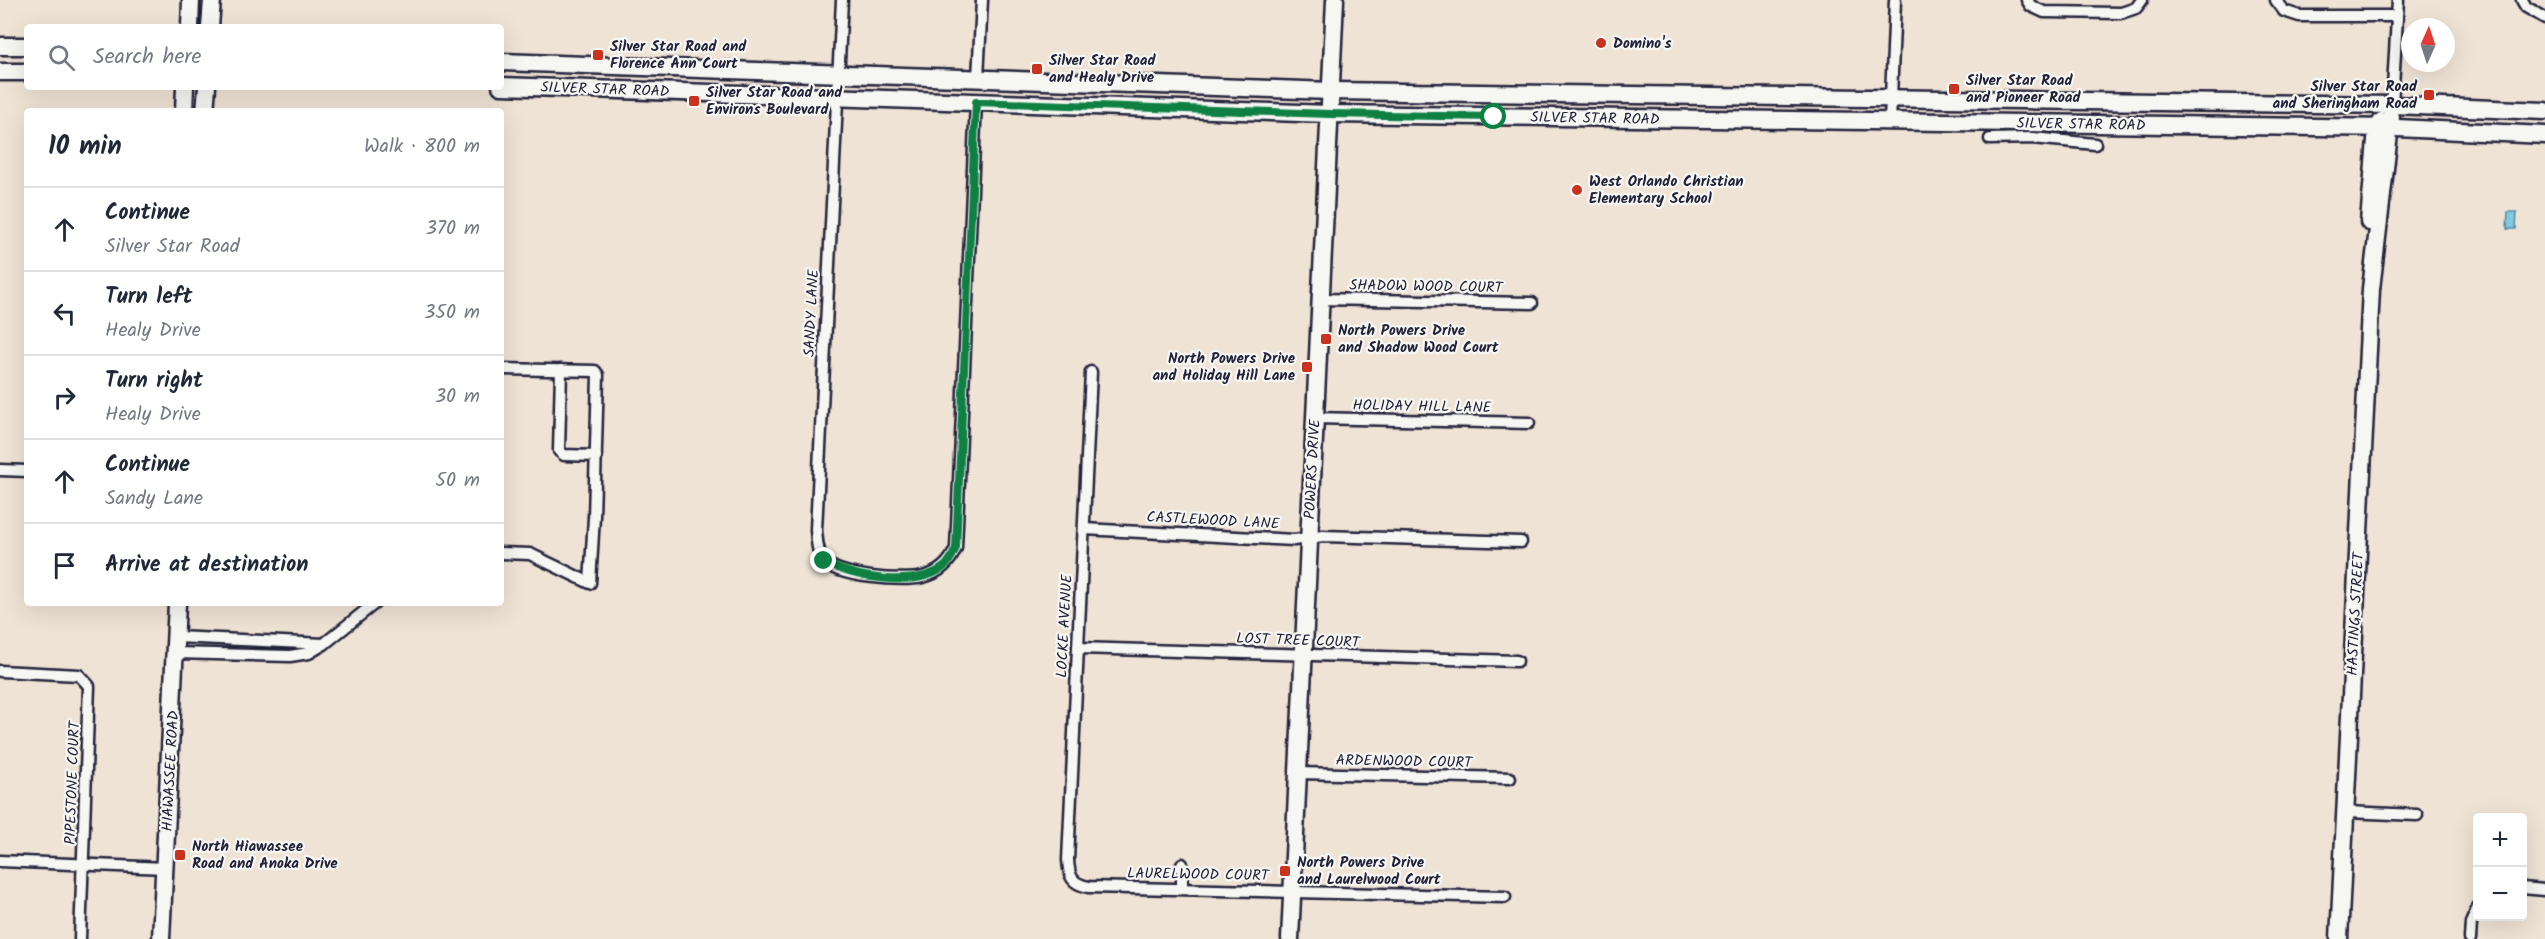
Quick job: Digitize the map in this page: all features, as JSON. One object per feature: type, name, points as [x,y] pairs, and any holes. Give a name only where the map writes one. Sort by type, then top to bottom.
[{"type":"main road","points":[[190,24],[191,0]]},
{"type":"main road","points":[[210,24],[212,0]]},
{"type":"main road","name":"POWERS DRIVE","points":[[1290,939],[1335,0]]},
{"type":"main road","points":[[0,46],[24,46]]},
{"type":"main road","name":"SILVER STAR ROAD","points":[[504,62],[1331,91],[2392,105],[2545,111]]},
{"type":"main road","points":[[504,72],[540,74],[555,64]]},
{"type":"main road","points":[[0,72],[24,72]]},
{"type":"main road","name":"SILVER STAR ROAD","points":[[504,86],[1330,114],[2383,128],[2545,135]]},
{"type":"main road","points":[[184,108],[185,90]]},
{"type":"main road","points":[[205,108],[207,90]]},
{"type":"main road","points":[[1494,117],[1528,107],[1602,108],[1610,104],[1614,94]]},
{"type":"main road","points":[[1965,123],[1970,115],[1985,108],[2064,110],[2098,101]]},
{"type":"main road","name":"HASTINGS STREET","points":[[2339,939],[2371,289],[2368,236],[2383,128],[2392,105]]},
{"type":"main road","name":"HIAWASSEE ROAD","points":[[161,939],[177,606]]},
{"type":"street","name":"SANDY LANE","points":[[842,0],[817,518],[818,547],[824,561],[837,570],[885,578],[924,577],[943,568],[952,559],[956,548],[976,102]]},
{"type":"street","points":[[978,78],[982,0]]},
{"type":"street","points":[[1890,122],[1895,0]]},
{"type":"street","points":[[2027,0],[2031,6],[2044,12],[2080,13],[2121,13],[2136,8],[2142,0]]},
{"type":"street","points":[[2276,0],[2284,11],[2299,16],[2397,16]]},
{"type":"street","points":[[2392,105],[2398,0]]},
{"type":"street","points":[[2522,0],[2526,7],[2545,18]]},
{"type":"street","points":[[1990,139],[2033,138],[2096,144]]},
{"type":"street","name":"SHADOW WOOD COURT","points":[[1319,299],[1532,303]]},
{"type":"street","points":[[504,369],[595,371],[598,375],[590,583],[530,554],[504,553]]},
{"type":"street","points":[[561,370],[559,451],[564,455],[596,456]]},
{"type":"street","name":"LOCKE AVENUE","points":[[1073,880],[1069,873],[1068,860],[1091,372]]},
{"type":"street","name":"HOLIDAY HILL LANE","points":[[1314,418],[1528,423]]},
{"type":"street","points":[[0,470],[24,471]]},
{"type":"street","name":"CASTLEWOOD LANE","points":[[1084,529],[1294,540],[1323,536],[1521,542]]},
{"type":"street","points":[[175,645],[290,656],[309,653],[324,644],[361,607]]},
{"type":"street","points":[[175,645],[324,644]]},
{"type":"street","name":"LOST TREE COURT","points":[[1078,648],[1517,661]]},
{"type":"street","name":"PIPESTONE COURT","points":[[0,671],[36,671],[79,675],[88,686],[80,939]]},
{"type":"street","name":"ARDENWOOD COURT","points":[[1298,773],[1510,778]]},
{"type":"street","points":[[2346,812],[2417,815]]},
{"type":"street","points":[[0,861],[165,868]]},
{"type":"street","points":[[1182,864],[1182,888]]},
{"type":"street","name":"LAURELWOOD COURT","points":[[1073,880],[1078,885],[1089,887],[1505,897]]},
{"type":"street","points":[[2527,888],[2545,890]]},
{"type":"street","points":[[2470,939],[2473,918]]},
{"type":"water","points":[[2508,212],[2517,212],[2516,229],[2507,229]]},
{"type":"place","name":"Domino's","points":[[1601,43]]},
{"type":"place","name":"Silver Star Road and Florence Ann Court","points":[[598,55]]},
{"type":"place","name":"Silver Star Road and Healy Drive","points":[[1037,69]]},
{"type":"place","name":"Silver Star Road and Pioneer Road","points":[[1954,89]]},
{"type":"place","name":"Silver Star Road and Sheringham Road","points":[[2429,95]]},
{"type":"place","name":"Silver Star Road and Environs Boulevard","points":[[694,101]]},
{"type":"place","name":"West Orlando Christian Elementary School","points":[[1577,190]]},
{"type":"place","name":"North Powers Drive and Shadow Wood Court","points":[[1326,339]]},
{"type":"place","name":"North Powers Drive and Holiday Hill Lane","points":[[1307,367]]},
{"type":"place","name":"North Hiawassee Road and Anoka Drive","points":[[180,855]]},
{"type":"place","name":"North Powers Drive and Laurelwood Court","points":[[1285,871]]},
{"type":"route","points":[[824,561],[837,570],[859,575],[907,579],[924,577],[943,568],[952,559],[956,548],[976,102],[1494,117]]}]
